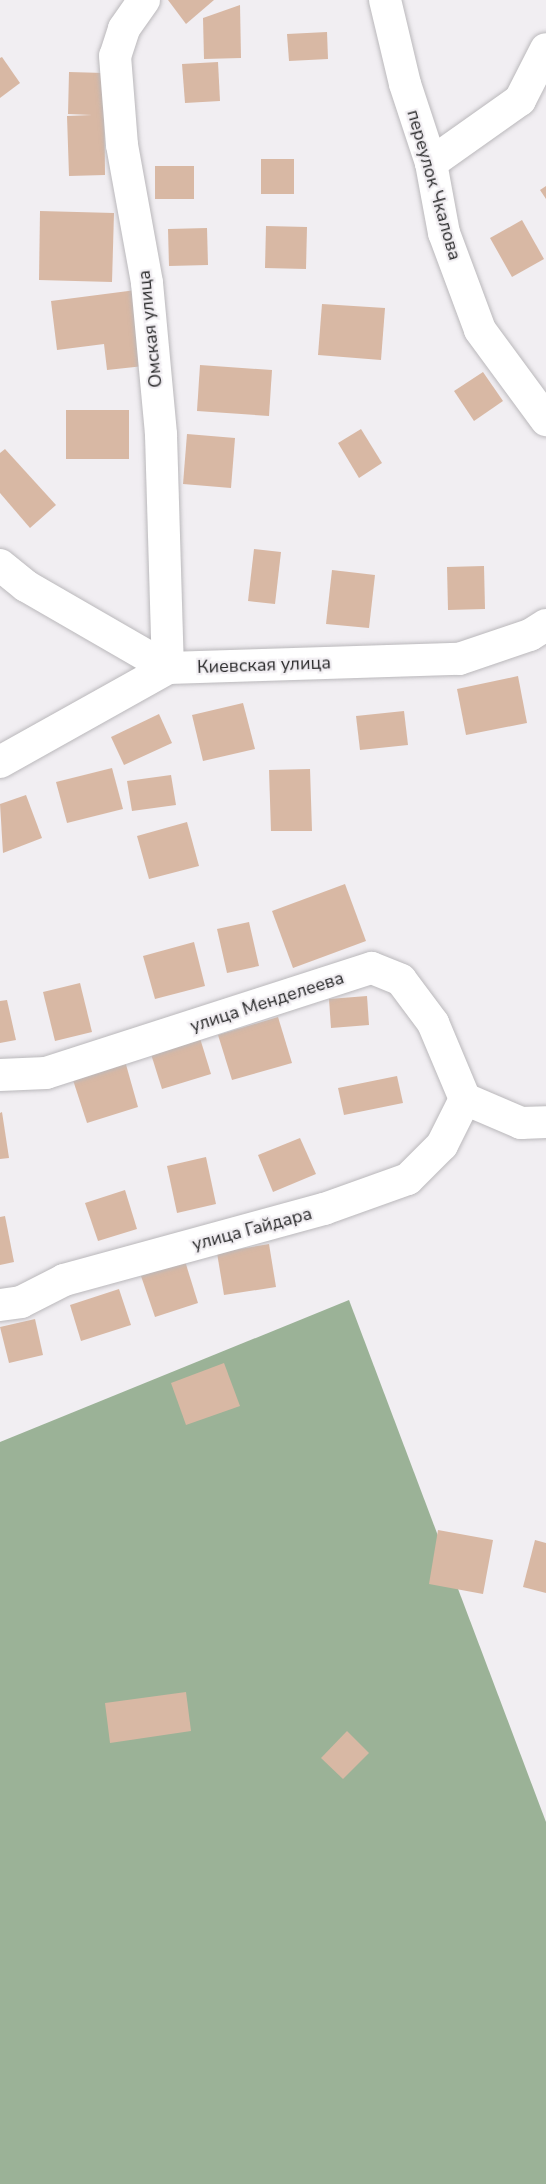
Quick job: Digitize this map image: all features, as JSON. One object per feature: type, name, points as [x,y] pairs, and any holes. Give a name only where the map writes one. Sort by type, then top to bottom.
[{"type":"street","name":"Омская улица","points":[[144,0],[124,28],[115,56],[122,145],[147,283],[161,435],[168,668]]},
{"type":"street","name":"переулок Чкалова","points":[[385,0],[405,84],[431,163],[444,233],[480,330],[546,420]]},
{"type":"street","points":[[431,163],[520,100],[546,49]]},
{"type":"street","points":[[0,565],[26,586],[168,668]]},
{"type":"street","name":"Киевская улица","points":[[0,762],[168,668],[459,659],[530,635],[546,625]]},
{"type":"street","name":"улица Менделеева","points":[[0,1076],[46,1073],[372,969],[401,980],[433,1023],[465,1099]]},
{"type":"street","points":[[465,1099],[521,1123],[546,1122]]},
{"type":"street","name":"улица Гайдара","points":[[0,1305],[21,1302],[64,1280],[324,1209],[408,1179],[442,1145],[465,1099]]},
{"type":"green space","points":[[349,1300],[546,1822],[546,2184],[0,2184],[0,1442]]},
{"type":"building","points":[[168,0],[214,0],[186,24]]},
{"type":"building","points":[[240,5],[241,58],[204,59],[203,18]]},
{"type":"building","points":[[327,32],[328,59],[289,61],[287,34]]},
{"type":"building","points":[[2,57],[20,83],[0,98],[0,58]]},
{"type":"building","points":[[218,62],[220,101],[185,103],[182,64]]},
{"type":"building","points":[[69,72],[104,73],[105,175],[69,176],[67,116],[92,115],[68,114]]},
{"type":"building","points":[[261,159],[294,159],[294,194],[261,194]]},
{"type":"building","points":[[155,166],[194,166],[194,199],[155,199]]},
{"type":"building","points":[[546,186],[546,199],[540,190]]},
{"type":"building","points":[[40,211],[114,213],[112,282],[39,280]]},
{"type":"building","points":[[522,220],[544,259],[512,277],[490,238]]},
{"type":"building","points":[[266,226],[307,227],[306,269],[265,268]]},
{"type":"building","points":[[207,228],[208,265],[169,266],[168,229]]},
{"type":"building","points":[[136,290],[144,366],[107,370],[104,344],[57,350],[51,301]]},
{"type":"building","points":[[322,304],[385,308],[381,360],[318,355]]},
{"type":"building","points":[[200,365],[272,370],[269,416],[197,411]]},
{"type":"building","points":[[483,372],[503,401],[474,421],[454,391]]},
{"type":"building","points":[[66,410],[129,410],[129,459],[66,459]]},
{"type":"building","points":[[361,429],[382,463],[359,478],[338,443]]},
{"type":"building","points":[[187,434],[235,438],[231,488],[183,484]]},
{"type":"building","points":[[5,449],[56,505],[30,528],[0,493],[0,453]]},
{"type":"building","points":[[254,549],[281,552],[275,604],[248,601]]},
{"type":"building","points":[[484,566],[485,609],[448,610],[447,567]]},
{"type":"building","points":[[332,570],[375,575],[369,628],[326,624]]},
{"type":"building","points":[[518,676],[527,723],[466,735],[457,689]]},
{"type":"building","points":[[243,703],[255,749],[203,761],[192,715]]},
{"type":"building","points":[[404,711],[408,745],[360,750],[356,716]]},
{"type":"building","points":[[159,714],[172,743],[124,765],[111,737]]},
{"type":"building","points":[[112,768],[123,809],[67,823],[56,782]]},
{"type":"building","points":[[310,769],[312,831],[271,831],[269,770]]},
{"type":"building","points":[[171,775],[176,805],[132,811],[127,781]]},
{"type":"building","points":[[26,795],[42,838],[3,853],[0,804]]},
{"type":"building","points":[[187,822],[199,866],[149,879],[137,836]]},
{"type":"building","points":[[345,884],[366,941],[293,968],[272,911]]},
{"type":"building","points":[[249,922],[259,966],[227,973],[217,929]]},
{"type":"building","points":[[194,942],[205,986],[155,999],[143,956]]},
{"type":"building","points":[[80,983],[92,1032],[55,1041],[43,992]]},
{"type":"building","points":[[367,996],[369,1025],[331,1028],[329,999]]},
{"type":"building","points":[[7,1000],[16,1040],[0,1043],[0,1001]]},
{"type":"building","points":[[278,1017],[292,1063],[232,1080],[218,1035]]},
{"type":"building","points":[[199,1035],[211,1074],[162,1089],[150,1051]]},
{"type":"building","points":[[125,1061],[138,1107],[87,1123],[72,1077]]},
{"type":"building","points":[[397,1076],[403,1103],[344,1115],[338,1088]]},
{"type":"building","points":[[2,1112],[9,1158],[0,1159],[0,1113]]},
{"type":"building","points":[[300,1138],[316,1174],[273,1192],[258,1155]]},
{"type":"building","points":[[206,1157],[216,1204],[177,1213],[167,1166]]},
{"type":"building","points":[[125,1190],[137,1229],[98,1241],[85,1203]]},
{"type":"building","points":[[5,1216],[14,1262],[0,1265],[0,1217]]},
{"type":"building","points":[[269,1244],[276,1287],[224,1295],[217,1253]]},
{"type":"building","points":[[185,1261],[198,1303],[155,1317],[141,1276]]},
{"type":"building","points":[[119,1289],[131,1325],[81,1341],[70,1305]]},
{"type":"building","points":[[35,1319],[43,1355],[9,1363],[0,1327]]},
{"type":"building","points":[[224,1363],[240,1406],[186,1425],[171,1383]]},
{"type":"building","points":[[438,1530],[493,1540],[483,1594],[429,1584]]},
{"type":"building","points":[[535,1540],[546,1543],[546,1593],[523,1587]]},
{"type":"building","points":[[186,1692],[191,1731],[110,1743],[105,1703]]},
{"type":"building","points":[[347,1731],[369,1753],[343,1779],[321,1758]]}]
